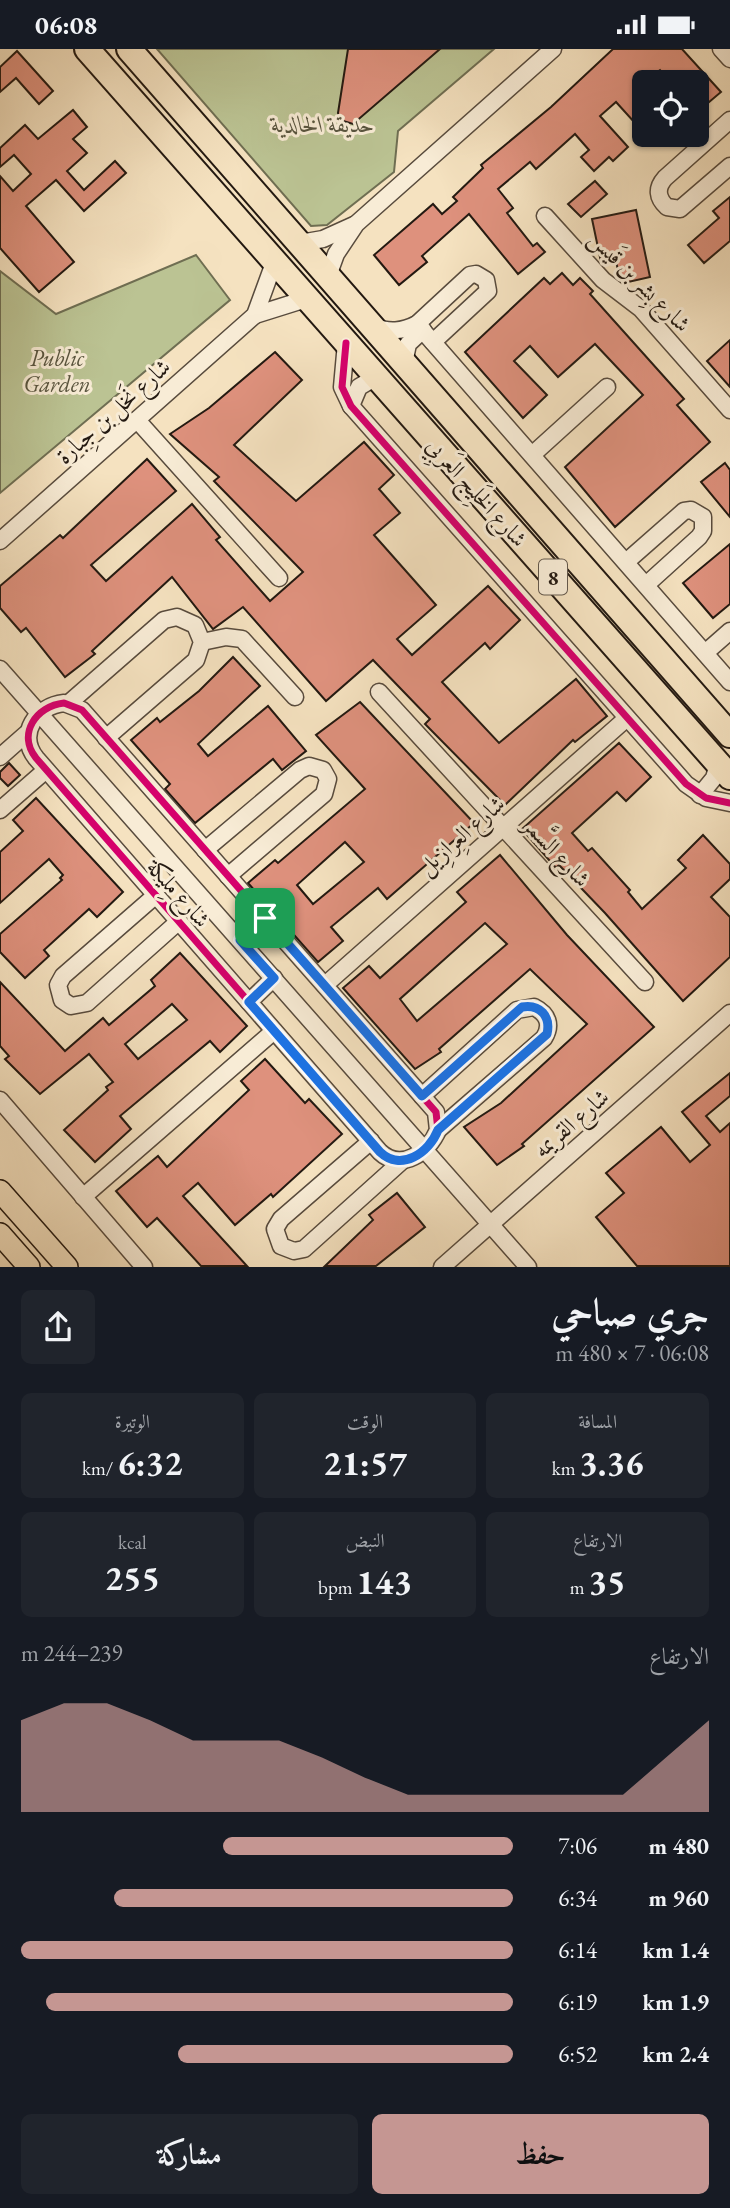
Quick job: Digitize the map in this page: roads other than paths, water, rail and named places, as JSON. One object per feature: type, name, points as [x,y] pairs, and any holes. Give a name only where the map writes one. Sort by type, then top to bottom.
[{"type":"highway","name":"شارع الخَلِيج العَربِي","points":[[87,49],[724,770]]},
{"type":"highway","name":"شارع الخَلِيج العَربِي","points":[[129,49],[730,735]]},
{"type":"main road","points":[[0,1191],[67,1266]]},
{"type":"main road","points":[[0,1234],[29,1266]]},
{"type":"street","points":[[328,277],[336,254],[356,224],[552,49]]},
{"type":"street","points":[[721,49],[730,59]]},
{"type":"street","points":[[730,120],[665,178],[658,189],[659,196],[667,207],[680,209],[730,166]]},
{"type":"street","name":"شارع بِشر بن قَيس","points":[[545,216],[603,280],[641,309],[730,410]]},
{"type":"street","points":[[300,243],[323,239],[356,224]]},
{"type":"street","name":"شارع نَخل بن جِبارة","points":[[256,315],[274,263]]},
{"type":"street","name":"شارع نَخل بن جِبارة","points":[[0,541],[256,315],[306,299]]},
{"type":"street","points":[[373,327],[424,332],[730,682]]},
{"type":"street","points":[[404,363],[408,344],[424,332]]},
{"type":"street","points":[[346,343],[342,387],[351,405],[627,718],[706,797],[730,803]]},
{"type":"street","points":[[351,405],[359,387],[376,377]]},
{"type":"street","points":[[532,455],[607,387]]},
{"type":"street","points":[[136,420],[279,578]]},
{"type":"street","points":[[626,562],[684,511],[698,512],[703,517],[703,531],[699,537],[646,586]]},
{"type":"street","points":[[0,757],[26,734],[39,713],[59,703],[69,703],[164,619],[177,617],[190,621],[199,630],[202,642],[200,655],[106,738]]},
{"type":"street","points":[[705,653],[730,631]]},
{"type":"street","points":[[202,642],[226,637],[242,639],[295,697]]},
{"type":"street","name":"شارع مِليكة","points":[[0,669],[528,1266]]},
{"type":"street","name":"شارع السَّمر","points":[[379,692],[645,982]]},
{"type":"street","name":"شارع مِليكة","points":[[69,703],[82,710],[436,1112],[438,1130]]},
{"type":"street","name":"شارع العِرازِيل","points":[[325,985],[627,718]]},
{"type":"street","name":"شارع مِليكة","points":[[26,734],[30,751],[178,922],[385,1157],[402,1161]]},
{"type":"street","name":"شارع مِليكة","points":[[205,850],[300,770],[314,766],[323,770],[328,779],[324,794],[228,876]]},
{"type":"street","points":[[0,810],[46,770]]},
{"type":"street","name":"شارع الخَلِيج العَربِي","points":[[706,797],[714,778],[724,770]]},
{"type":"street","name":"شارع مِليكة","points":[[156,895],[63,976],[58,985],[62,1000],[71,1006],[87,1003],[178,922]]},
{"type":"street","points":[[240,940],[265,918]]},
{"type":"street","points":[[249,1002],[274,978]]},
{"type":"street","points":[[371,1141],[281,1219],[275,1229],[281,1246],[294,1251],[304,1249],[402,1161],[426,1150],[438,1130],[544,1038],[549,1024],[545,1014],[534,1007],[517,1010],[422,1096]]},
{"type":"street","name":"شارع القريمه","points":[[442,1266],[730,1013]]},
{"type":"street","points":[[83,1197],[274,1031]]},
{"type":"street","points":[[0,1100],[144,1266]]},
{"type":"park label","name":"حديقة الخالدية","points":[[323,124]]},
{"type":"park label","name":"Public Garden","points":[[57,371]]}]
